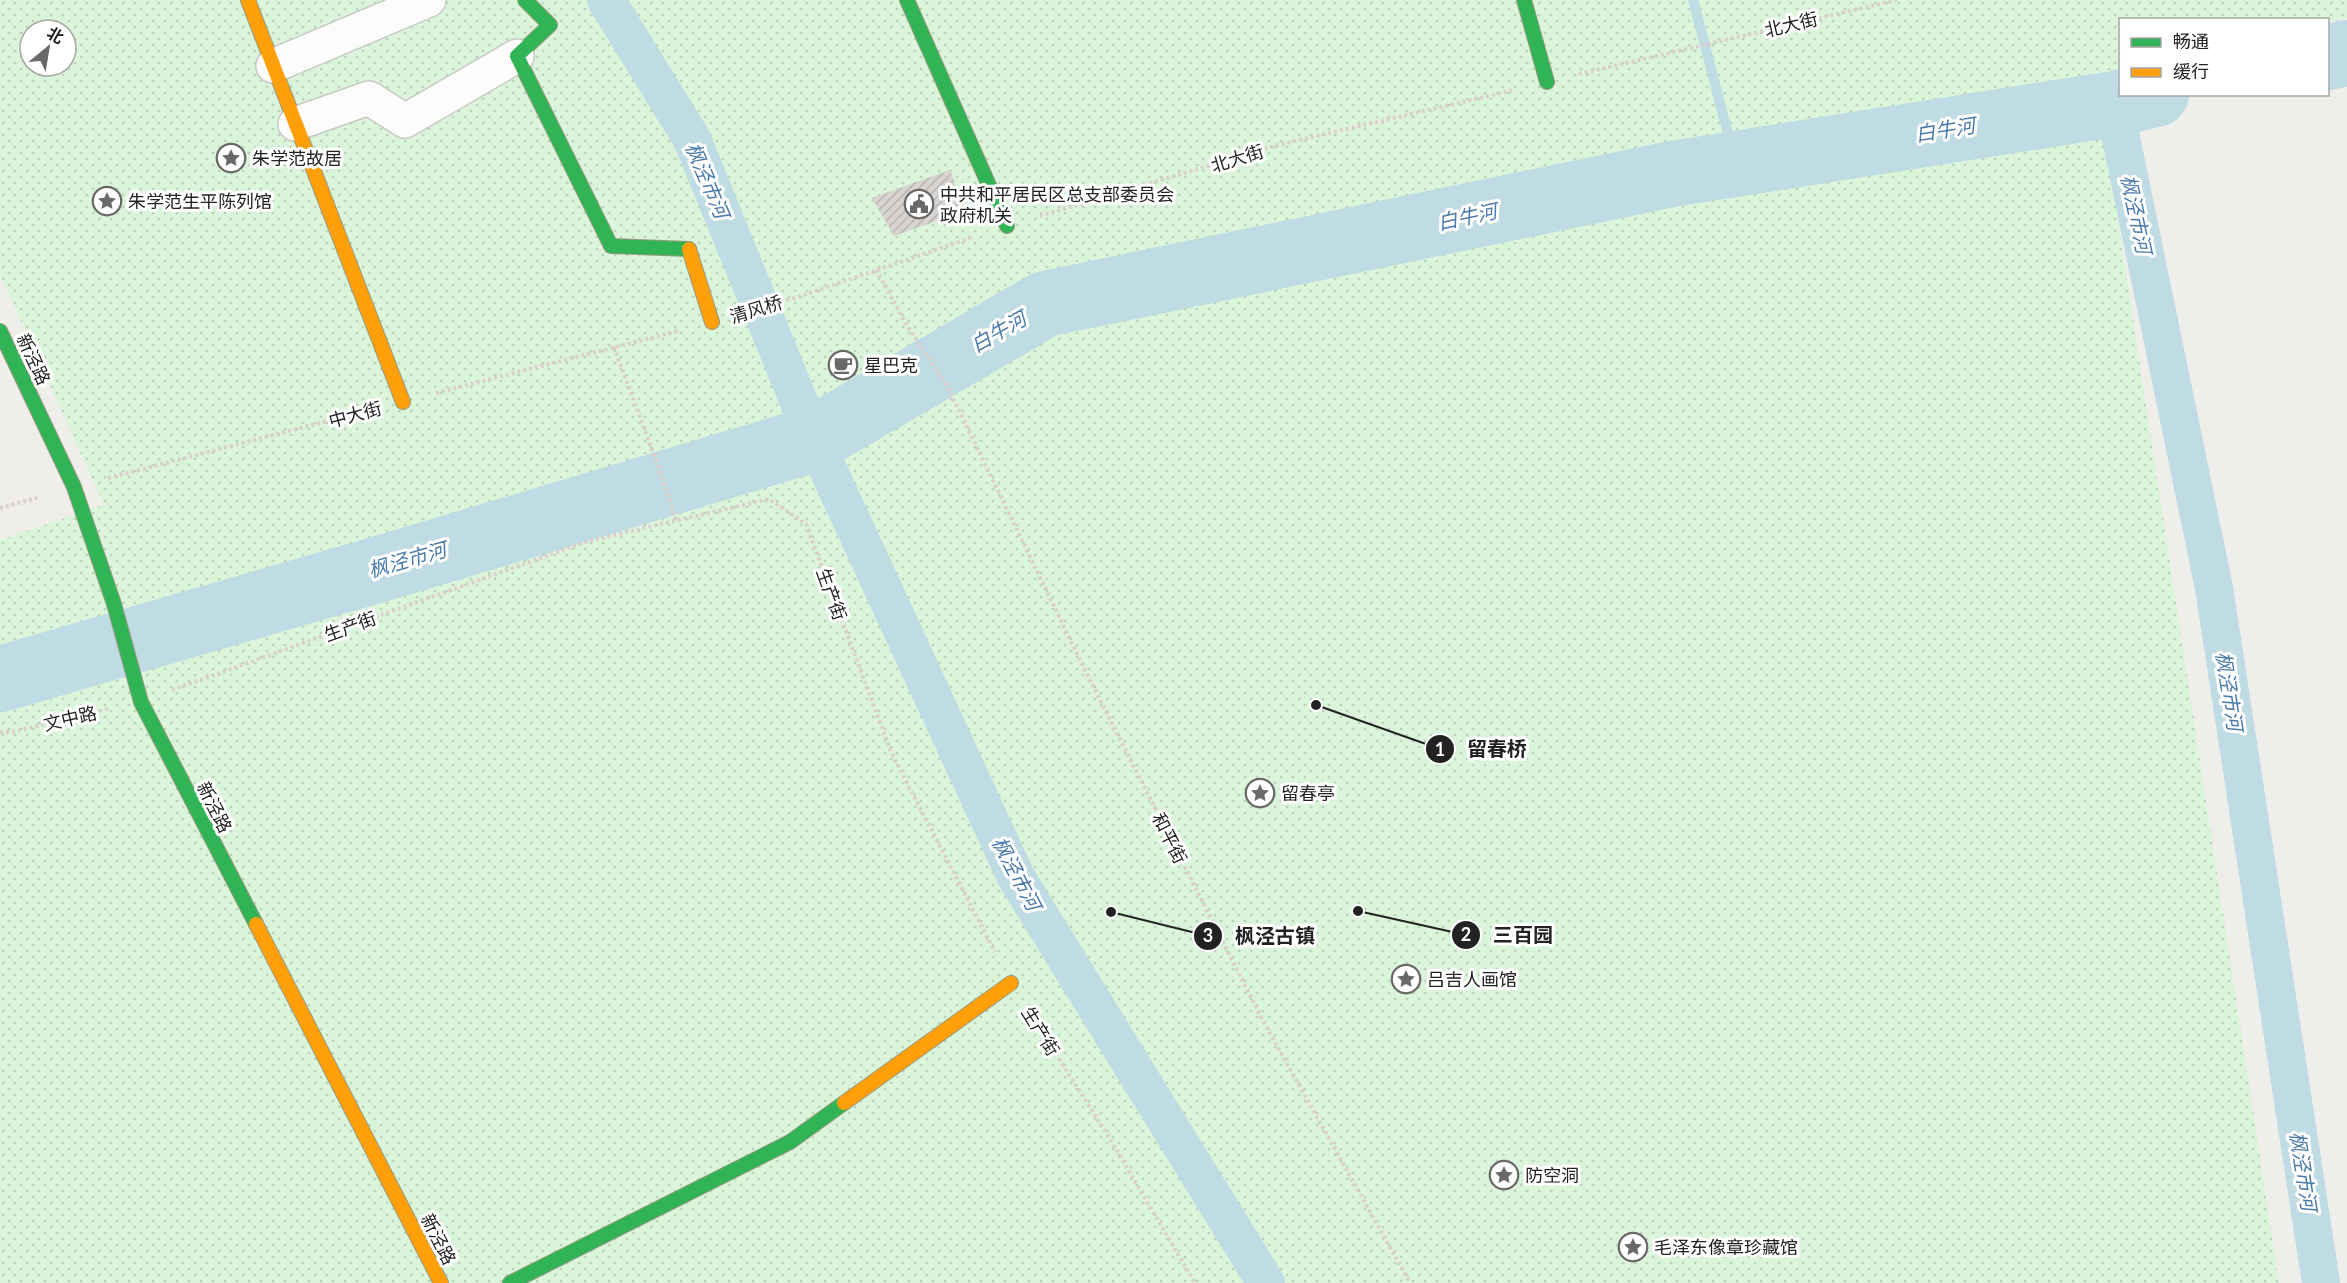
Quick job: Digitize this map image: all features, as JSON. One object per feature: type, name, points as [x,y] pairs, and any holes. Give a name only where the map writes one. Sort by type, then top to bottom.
[{"type":"street","points":[[248,0],[403,402]]},
{"type":"street","points":[[273,66],[429,0]]},
{"type":"street","points":[[295,124],[369,98],[405,121],[517,56],[550,25],[525,0]]},
{"type":"street","points":[[907,0],[1007,226]]},
{"type":"street","points":[[1524,0],[1547,82]]},
{"type":"street","points":[[517,56],[611,246],[689,249],[712,322]]},
{"type":"street","name":"新泾路","points":[[0,331],[74,487],[114,604],[141,702],[441,1283]]},
{"type":"street","points":[[510,1283],[790,1142],[1011,983]]},
{"type":"path","name":"北大街","points":[[801,296],[1007,226],[1278,146],[1719,40],[1897,0]]},
{"type":"path","name":"和平街","points":[[876,270],[908,327],[946,384],[1086,672],[1262,1019],[1410,1283]]},
{"type":"path","name":"清风桥","points":[[712,322],[801,296]]},
{"type":"path","name":"中大街","points":[[0,508],[712,322]]},
{"type":"path","points":[[614,347],[676,520]]},
{"type":"path","name":"生产街","points":[[141,702],[588,541],[769,498],[806,524],[891,752],[1011,983],[1110,1139],[1195,1283]]},
{"type":"path","name":"文中路","points":[[0,732],[12,732],[141,702]]},
{"type":"green space","points":[[0,0],[2347,0],[2347,18],[2329,23],[2329,18],[2119,18],[2119,75],[2097,81],[2279,1283],[0,1283],[0,540],[104,505],[0,275]]},
{"type":"building","name":"中共和平居民区总支部委员会 政府机关","points":[[950,170],[965,211],[894,236],[872,198]]},
{"type":"waterway","name":"枫泾市河","points":[[606,0],[692,139],[814,439],[1016,877],[1266,1283]]},
{"type":"waterway","points":[[1693,0],[1736,164]]},
{"type":"waterway","name":"白牛河","points":[[2329,57],[2347,53]]},
{"type":"waterway","name":"白牛河","points":[[0,679],[373,571],[814,439],[1045,304],[1672,174],[2114,104],[2148,96]]},
{"type":"waterway","name":"枫泾市河","points":[[2114,104],[2214,588],[2321,1283]]},
{"type":"traffic: fast","points":[[525,0],[550,25],[517,56],[611,246],[689,249]]},
{"type":"traffic: fast","points":[[907,0],[1007,226]]},
{"type":"traffic: fast","points":[[1524,0],[1547,82]]},
{"type":"traffic: fast","points":[[0,331],[74,487],[114,604],[141,702],[256,924]]},
{"type":"traffic: fast","points":[[510,1283],[790,1142],[844,1103]]},
{"type":"traffic: slow","points":[[248,0],[403,402]]},
{"type":"traffic: slow","points":[[689,249],[712,322]]},
{"type":"traffic: slow","points":[[256,924],[441,1283]]},
{"type":"traffic: slow","points":[[844,1103],[1011,983]]},
{"type":"place","name":"朱学范故居","points":[[231,158]]},
{"type":"place","name":"朱学范生平陈列馆","points":[[107,201]]},
{"type":"place","name":"中共和平居民区总支部委员会 政府机关","points":[[919,204]]},
{"type":"place","name":"星巴克","points":[[843,365]]},
{"type":"place","name":"留春桥","points":[[1316,705]]},
{"type":"place","name":"留春亭","points":[[1260,793]]},
{"type":"place","name":"三百园","points":[[1358,911]]},
{"type":"place","name":"枫泾古镇","points":[[1111,912]]},
{"type":"place","name":"吕吉人画馆","points":[[1406,979]]},
{"type":"place","name":"防空洞","points":[[1504,1175]]},
{"type":"place","name":"毛泽东像章珍藏馆","points":[[1633,1247]]}]
